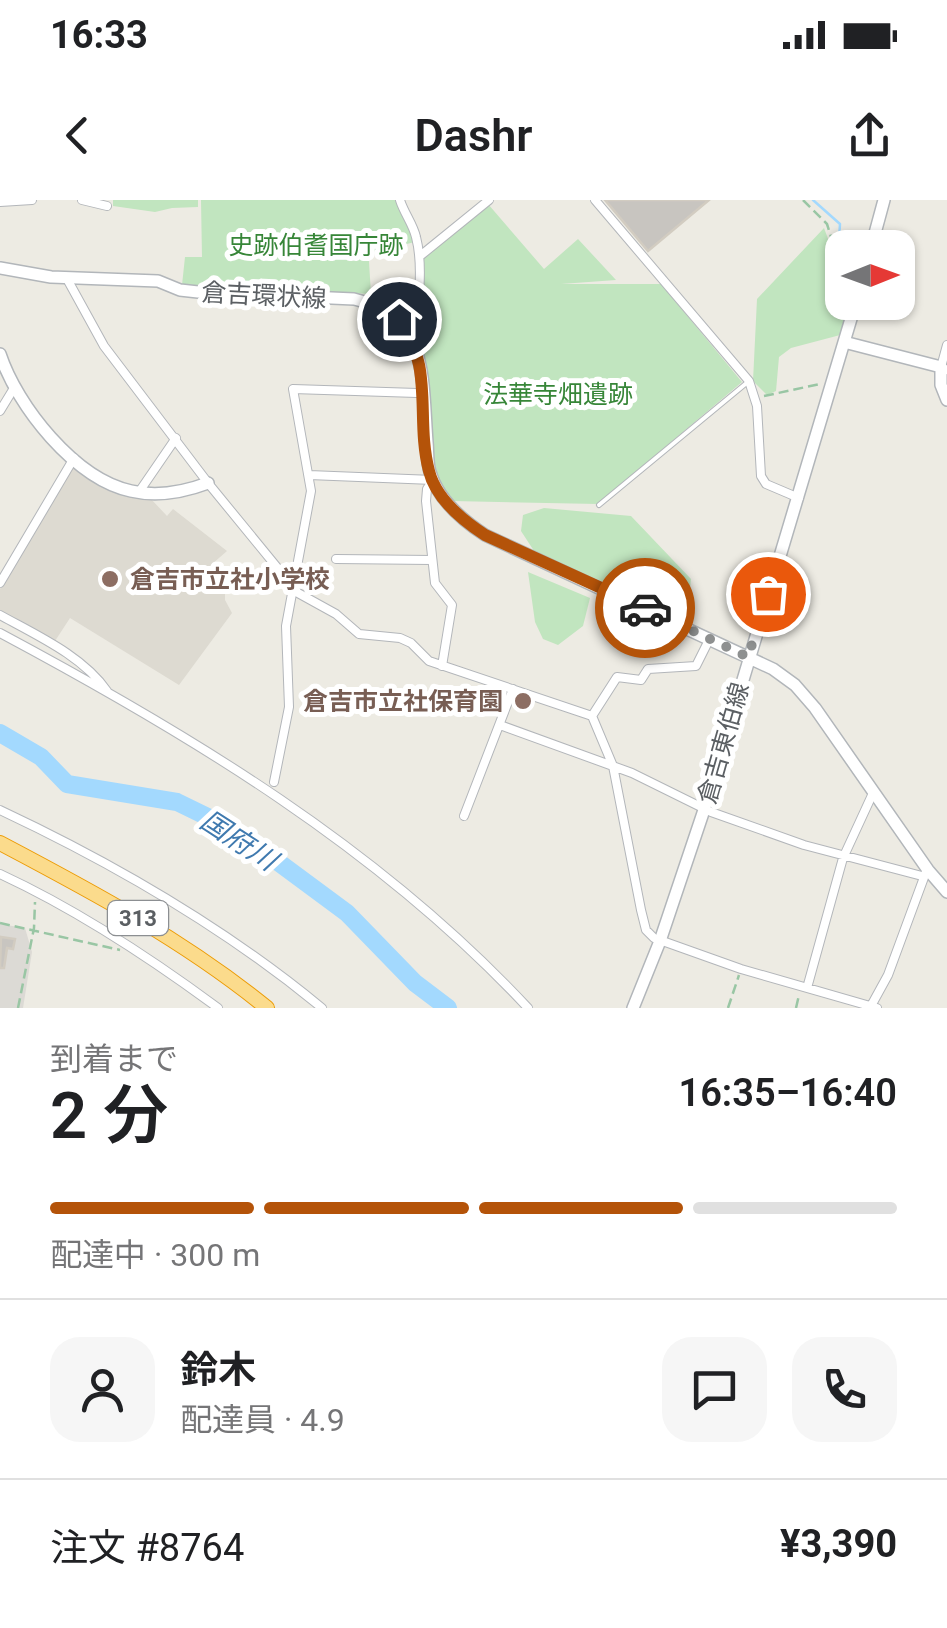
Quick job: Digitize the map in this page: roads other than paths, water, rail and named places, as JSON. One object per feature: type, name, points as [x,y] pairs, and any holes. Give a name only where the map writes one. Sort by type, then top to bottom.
[{"type":"highway","name":"313","points":[[0,843],[104,897],[170,937],[267,1008]]},
{"type":"highway","name":"313","points":[[0,852],[150,934],[254,1008]]},
{"type":"main road","points":[[876,230],[884,200]]},
{"type":"main road","name":"倉吉環状線","points":[[0,268],[66,277],[158,281],[198,292],[354,299],[389,312],[408,333]]},
{"type":"main road","name":"倉吉東伯線","points":[[633,1008],[705,807],[851,320]]},
{"type":"main road","points":[[408,333],[421,366],[428,469],[442,497],[465,522],[485,535],[710,638],[796,685],[925,873],[947,892]]},
{"type":"main road","points":[[844,342],[944,369],[941,385],[947,400]]},
{"type":"main road","points":[[0,354],[30,415],[74,458],[104,480],[138,492],[174,492],[208,483]]},
{"type":"street","points":[[0,202],[32,200]]},
{"type":"street","points":[[82,200],[106,206]]},
{"type":"street","points":[[400,200],[415,232],[420,256],[413,326],[408,333]]},
{"type":"street","points":[[420,256],[489,200]]},
{"type":"street","points":[[595,200],[749,382],[757,406],[761,476],[766,484],[798,498]]},
{"type":"street","points":[[66,277],[98,336],[208,483],[294,588],[336,614],[359,634],[411,642],[429,661],[592,716],[613,766],[646,930],[660,941],[741,969],[874,1007],[925,873],[843,858],[711,812],[613,766],[500,725]]},
{"type":"street","points":[[944,369],[947,345]]},
{"type":"street","points":[[0,411],[14,388]]},
{"type":"street","points":[[274,782],[289,707],[286,626],[310,504],[293,388],[417,393]]},
{"type":"street","points":[[138,492],[176,438]]},
{"type":"street","points":[[0,583],[74,458]]},
{"type":"street","points":[[308,475],[433,480]]},
{"type":"street","points":[[433,480],[426,489],[426,500],[435,583],[452,605],[442,666]]},
{"type":"street","points":[[336,559],[432,560]]},
{"type":"street","points":[[0,615],[54,646],[101,682],[109,695]]},
{"type":"street","points":[[0,633],[109,695],[326,830],[461,939],[528,1008]]},
{"type":"street","points":[[592,716],[617,677],[641,680],[648,669],[696,666],[710,638]]},
{"type":"street","points":[[464,816],[513,689]]},
{"type":"street","points":[[804,988],[843,858],[872,793]]},
{"type":"street","points":[[0,810],[112,864],[176,903],[322,1008]]},
{"type":"street","points":[[0,874],[147,955],[218,1008]]},
{"type":"lane","points":[[598,505],[749,382]]},
{"type":"waterway","points":[[813,200],[840,224],[840,230]]},
{"type":"waterway","name":"国府川","points":[[0,733],[41,757],[67,784],[177,802],[216,821],[347,913],[415,983],[448,1008]]},
{"type":"place","name":"倉吉市立社小学校","points":[[110,579]]},
{"type":"place","name":"倉吉市立社保育園","points":[[523,701]]},
{"type":"park label","name":"史跡伯耆国庁跡","points":[[316,245]]},
{"type":"park label","name":"法華寺畑遺跡","points":[[558,394]]}]
